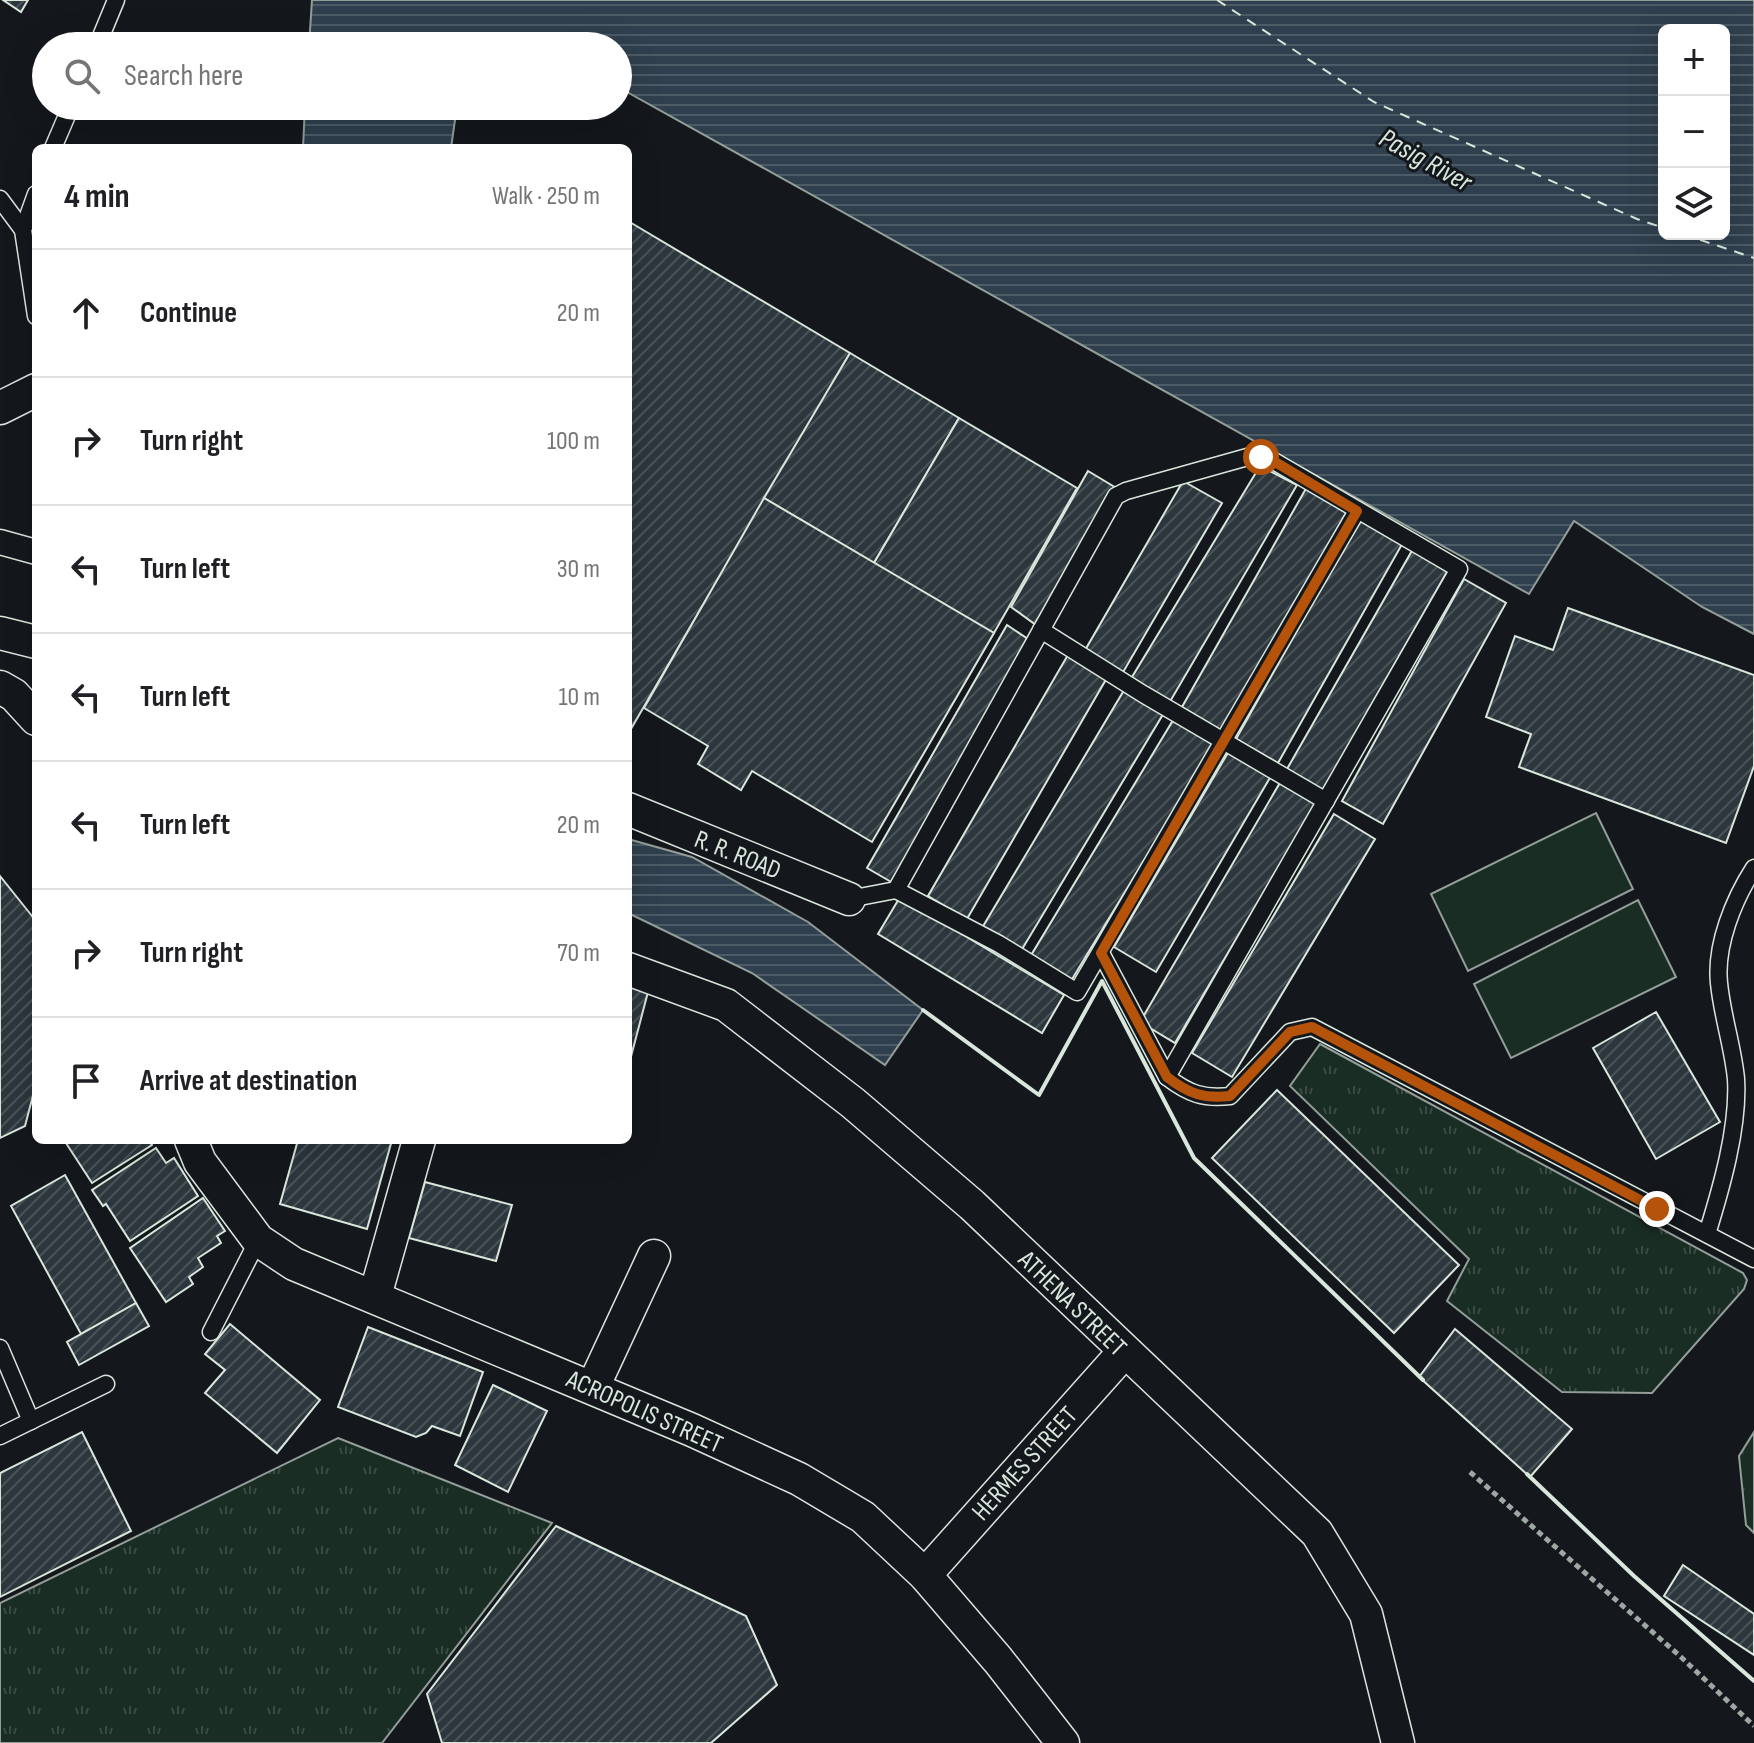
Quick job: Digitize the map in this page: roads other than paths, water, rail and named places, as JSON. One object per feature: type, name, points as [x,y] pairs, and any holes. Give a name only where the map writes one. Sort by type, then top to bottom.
[{"type":"street","points":[[0,408],[32,392]]},
{"type":"street","points":[[0,542],[32,551]]},
{"type":"street","points":[[0,633],[32,641]]},
{"type":"street","points":[[0,687],[14,695],[32,715]]},
{"type":"street","name":"R. R. ROAD","points":[[632,811],[849,899]]},
{"type":"street","name":"ATHENA STREET","points":[[632,970],[726,1005],[853,1103],[972,1205],[1317,1533],[1366,1614],[1398,1743]]},
{"type":"street","name":"ACROPOLIS STREET","points":[[193,1144],[200,1162],[258,1240],[294,1264],[593,1387],[799,1479],[863,1517],[925,1575],[998,1660],[1063,1743]]},
{"type":"street","points":[[375,1296],[418,1144]]},
{"type":"street","points":[[593,1387],[654,1256]]},
{"type":"street","name":"HERMES STREET","points":[[925,1575],[1124,1352]]},
{"type":"lane","points":[[103,32],[116,0]]},
{"type":"lane","points":[[55,144],[65,120]]},
{"type":"lane","points":[[0,199],[23,230],[32,290]]},
{"type":"lane","points":[[23,230],[32,205]]},
{"type":"lane","points":[[896,890],[1116,496],[1251,456],[1459,569],[1167,1077]]},
{"type":"lane","points":[[849,899],[896,890],[1000,942],[1077,992],[1357,511]]},
{"type":"lane","points":[[1041,630],[1143,694],[1326,801]]},
{"type":"lane","points":[[1707,1234],[1722,1186],[1736,1080],[1718,979],[1721,945],[1741,887],[1754,868]]},
{"type":"lane","points":[[1101,953],[1167,1077],[1184,1091],[1206,1099],[1230,1096],[1290,1032],[1312,1027],[1754,1259]]},
{"type":"lane","points":[[211,1332],[258,1240]]},
{"type":"lane","points":[[0,1348],[31,1421]]},
{"type":"lane","points":[[0,1436],[106,1384]]},
{"type":"water","name":"Pasig River","points":[[312,0],[1754,0],[1754,634],[1702,607],[1574,521],[1529,594],[632,95],[632,32],[310,32]]},
{"type":"water","points":[[304,120],[455,120],[452,144],[303,144]]},
{"type":"water","points":[[632,840],[692,857],[808,922],[923,1010],[885,1065],[752,973],[632,915]]}]
